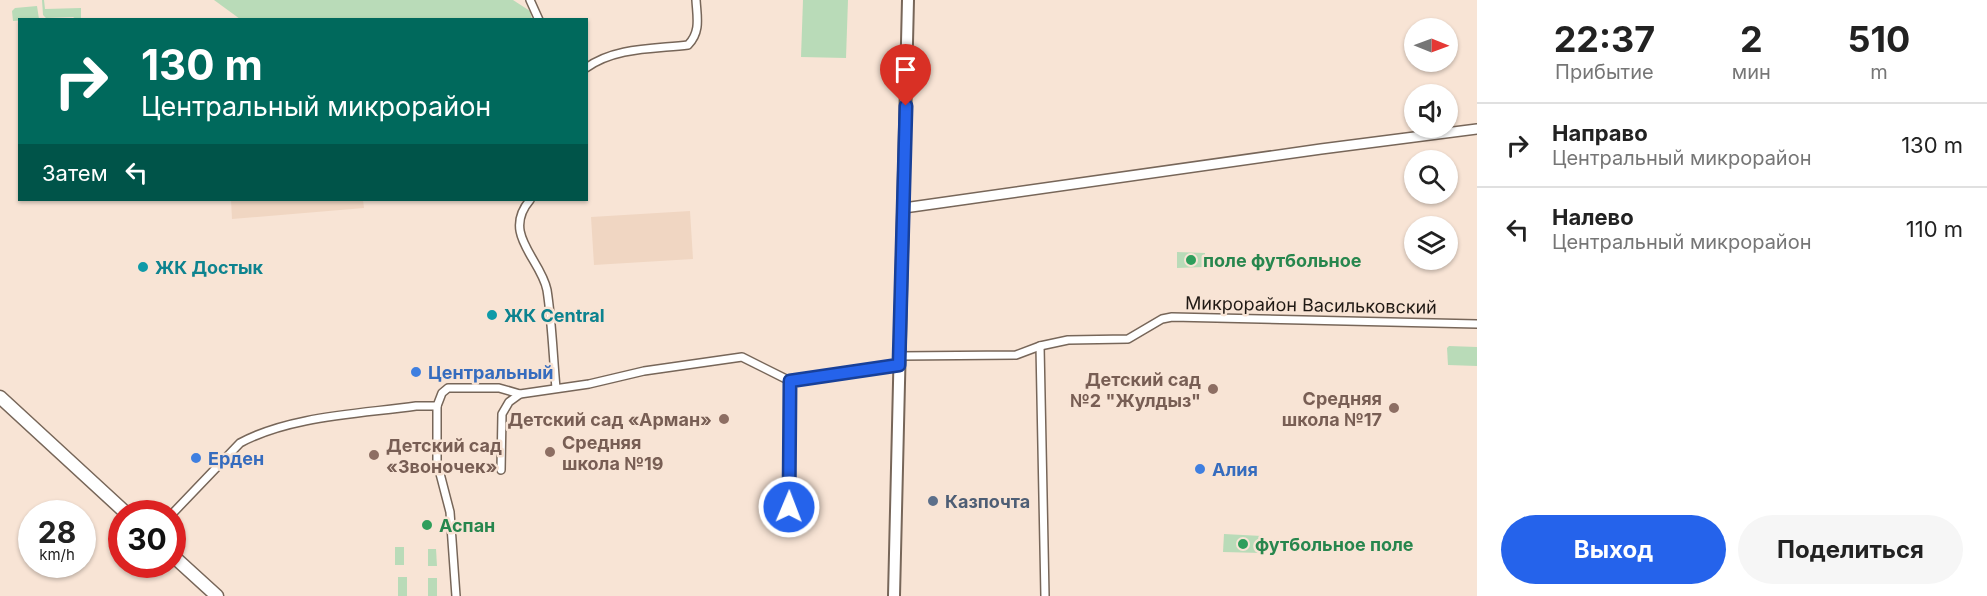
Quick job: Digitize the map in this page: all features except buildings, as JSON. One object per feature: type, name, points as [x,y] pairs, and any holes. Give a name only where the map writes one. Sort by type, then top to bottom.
[{"type":"highway","points":[[0,397],[112,500]]},
{"type":"highway","points":[[0,402],[20,415]]},
{"type":"highway","points":[[186,568],[217,596]]},
{"type":"main road","points":[[894,596],[908,0]]},
{"type":"street","points":[[530,0],[538,18]]},
{"type":"street","points":[[588,67],[600,59],[617,53],[688,45],[698,28],[696,0]]},
{"type":"street","points":[[904,208],[1477,129]]},
{"type":"street","points":[[530,201],[522,216],[522,240],[547,289],[556,388]]},
{"type":"street","name":"Микрорайон Васильковский","points":[[790,381],[900,360],[1016,355],[1040,346],[1073,340],[1128,339],[1162,319],[1173,316],[1477,324]]},
{"type":"street","points":[[1040,346],[1045,596]]},
{"type":"street","points":[[456,596],[450,512],[437,462],[437,406],[442,393],[448,388],[499,388],[520,394],[589,384],[644,371],[742,357],[790,381],[789,528]]},
{"type":"street","points":[[501,470],[502,414],[509,402],[520,394]]},
{"type":"street","points":[[185,500],[240,443],[253,436],[288,424],[416,406],[437,406]]},
{"type":"shaded area","points":[[231,201],[363,201],[364,208],[232,219]]},
{"type":"shaded area","points":[[690,211],[693,259],[594,265],[591,217]]},
{"type":"green space","points":[[42,0],[44,0],[45,9],[81,8],[81,18],[46,18],[43,15]]},
{"type":"green space","points":[[214,0],[513,0],[530,11],[532,18],[239,18]]},
{"type":"green space","points":[[803,0],[848,0],[846,58],[801,57]]},
{"type":"green space","points":[[37,6],[39,18],[18,18],[18,21],[13,21],[12,11],[15,8]]},
{"type":"green space","name":"поле футбольное","points":[[1177,252],[1205,253],[1204,267],[1177,268]]},
{"type":"green space","points":[[1449,346],[1477,347],[1477,366],[1448,365],[1447,348]]},
{"type":"green space","name":"футбольное поле","points":[[1224,534],[1262,536],[1262,553],[1223,552]]},
{"type":"green space","points":[[395,547],[404,547],[404,565],[395,565]]},
{"type":"green space","points":[[428,549],[436,549],[437,566],[428,566]]},
{"type":"green space","points":[[398,577],[407,577],[407,596],[398,596]]},
{"type":"green space","points":[[428,578],[437,578],[437,596],[428,596]]},
{"type":"place","name":"поле футбольное","points":[[1191,260]]},
{"type":"place","name":"ЖК Достык","points":[[143,267]]},
{"type":"place","name":"ЖК Central","points":[[492,315]]},
{"type":"place","name":"Центральный","points":[[416,372]]},
{"type":"place","name":"Детский сад №2 \"Жулдыз\"","points":[[1213,389]]},
{"type":"place","name":"Средняя школа №17","points":[[1394,408]]},
{"type":"place","name":"Детский сад «Арман»","points":[[724,419]]},
{"type":"place","name":"Средняя школа №19","points":[[550,452]]},
{"type":"place","name":"Детский сад «Звоночек»","points":[[374,455]]},
{"type":"place","name":"Ерден","points":[[196,458]]},
{"type":"place","name":"Алия","points":[[1200,469]]},
{"type":"place","name":"Казпочта","points":[[933,501]]},
{"type":"place","name":"Аспан","points":[[427,525]]},
{"type":"place","name":"футбольное поле","points":[[1243,544]]},
{"type":"route","points":[[789,507],[790,381],[899,365],[906,106]]}]
